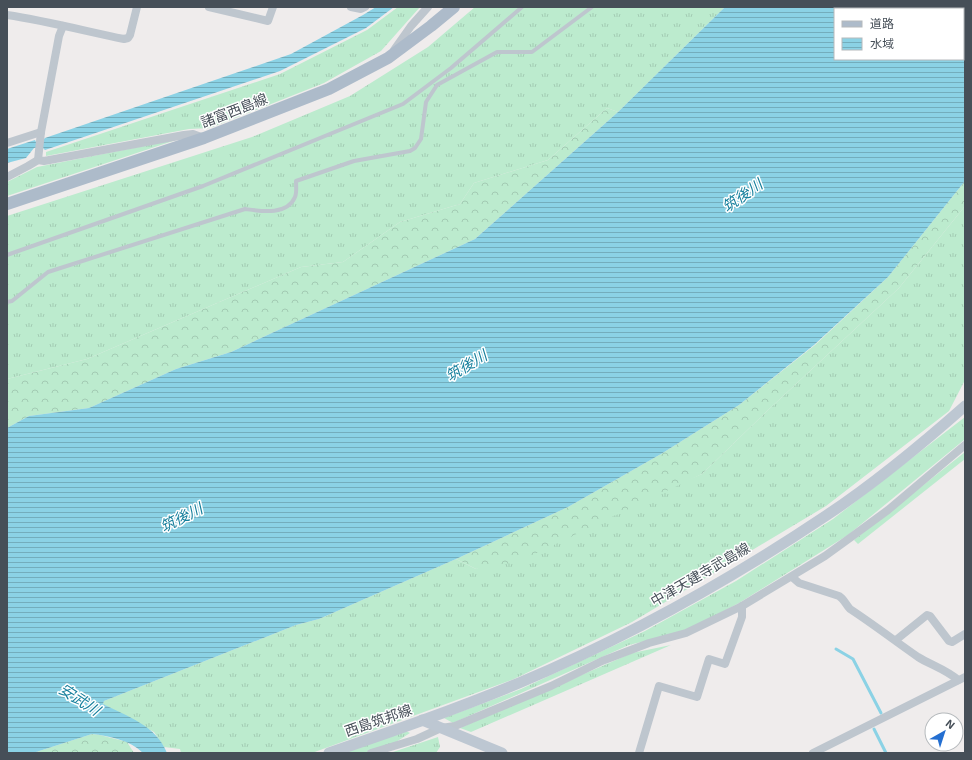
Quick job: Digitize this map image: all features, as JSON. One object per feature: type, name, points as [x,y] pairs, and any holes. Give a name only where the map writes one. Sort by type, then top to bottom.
[{"type":"main road","name":"諸富西島線","points":[[7,204],[204,138],[329,90],[388,58],[454,7]]},
{"type":"main road","name":"中津天建寺武島線","points":[[422,720],[518,683],[592,650],[733,575],[828,515],[897,463],[965,406]]},
{"type":"main road","name":"西島筑邦線","points":[[330,753],[422,720],[502,753]]},
{"type":"street","points":[[7,15],[38,20],[124,39],[128,38],[130,34],[137,7]]},
{"type":"street","points":[[209,7],[268,21],[273,7]]},
{"type":"street","points":[[351,7],[362,10],[365,7]]},
{"type":"street","points":[[388,58],[411,26],[428,7]]},
{"type":"street","points":[[38,160],[38,150],[59,36],[63,26]]},
{"type":"street","points":[[7,177],[38,160],[44,161],[184,135],[194,134],[204,138]]},
{"type":"street","points":[[7,143],[41,136]]},
{"type":"street","points":[[371,753],[417,739],[441,728],[455,726],[551,686],[602,661],[649,643],[686,633],[742,606],[825,556],[888,510],[965,445]]},
{"type":"street","points":[[792,577],[799,583],[839,596],[850,609],[932,666],[961,679]]},
{"type":"street","points":[[639,753],[659,686],[697,697],[709,659],[725,664],[742,617],[742,606]]},
{"type":"street","points":[[896,640],[927,615],[930,616],[950,641],[952,642],[965,634]]},
{"type":"street","points":[[813,753],[961,679]]},
{"type":"lane","points":[[7,255],[203,186],[403,104],[451,68],[522,7]]},
{"type":"lane","points":[[7,302],[12,301],[48,272],[245,209],[274,212],[288,205],[295,197],[296,181],[354,161],[410,151],[415,148],[420,139],[426,102],[437,85],[497,52],[532,52],[592,7]]},
{"type":"green space","points":[[398,7],[420,7],[381,51],[324,83],[210,128],[189,129],[46,156],[46,152],[280,74],[367,30]]},
{"type":"green space","points":[[475,7],[725,7],[618,112],[607,108],[548,160],[474,183],[460,204],[400,222],[343,262],[301,267],[87,359],[7,379],[7,216],[252,137],[350,96],[428,47]]},
{"type":"green space","points":[[607,108],[618,112],[475,239],[231,352],[176,369],[89,408],[29,416],[7,428],[7,379],[87,359],[301,267],[343,262],[400,222],[460,204],[474,183],[548,160]]},
{"type":"green space","points":[[179,139],[7,196],[7,182],[37,167]]},
{"type":"green space","points":[[965,181],[965,206],[899,288],[702,474],[518,562],[476,569],[456,559],[568,507],[661,454],[739,405],[815,345],[888,277]]},
{"type":"green space","points":[[965,206],[965,380],[949,411],[826,506],[632,622],[514,679],[312,753],[181,753],[180,749],[164,747],[154,732],[103,704],[104,701],[296,625],[319,619],[456,559],[476,569],[702,474],[899,288]]},
{"type":"green space","points":[[965,417],[964,440],[848,535],[739,603],[685,631],[629,645],[453,723],[444,718],[521,689],[645,631],[736,581],[833,519]]},
{"type":"green space","points":[[965,452],[965,459],[858,544],[854,540]]},
{"type":"green space","points":[[671,645],[471,732],[460,728],[632,653]]},
{"type":"green space","points":[[406,731],[410,733],[396,742],[364,753],[343,753]]},
{"type":"green space","points":[[92,734],[127,742],[134,753],[33,753]]},
{"type":"green space","points":[[438,737],[440,747],[436,753],[390,753]]},
{"type":"water","points":[[376,7],[394,7],[366,28],[280,71],[45,150],[42,147],[34,148],[26,158],[7,163],[7,149],[35,140],[36,142],[42,141],[45,138],[291,54]]},
{"type":"water","points":[[725,7],[965,7],[965,181],[888,277],[814,345],[739,405],[661,454],[568,507],[456,559],[319,619],[296,625],[104,701],[103,704],[149,729],[162,744],[167,753],[143,753],[126,742],[112,737],[92,734],[33,753],[7,753],[7,428],[29,416],[89,408],[176,369],[231,352],[475,239],[618,112]]},
{"type":"waterway","points":[[836,649],[853,659],[881,713]]},
{"type":"waterway","points":[[874,729],[886,753]]},
{"type":"water label","name":"筑後川","points":[[742,195]]},
{"type":"water label","name":"筑後川","points":[[466,365]]},
{"type":"water label","name":"筑後川","points":[[181,517]]},
{"type":"water label","name":"安武川","points":[[80,699]]}]
